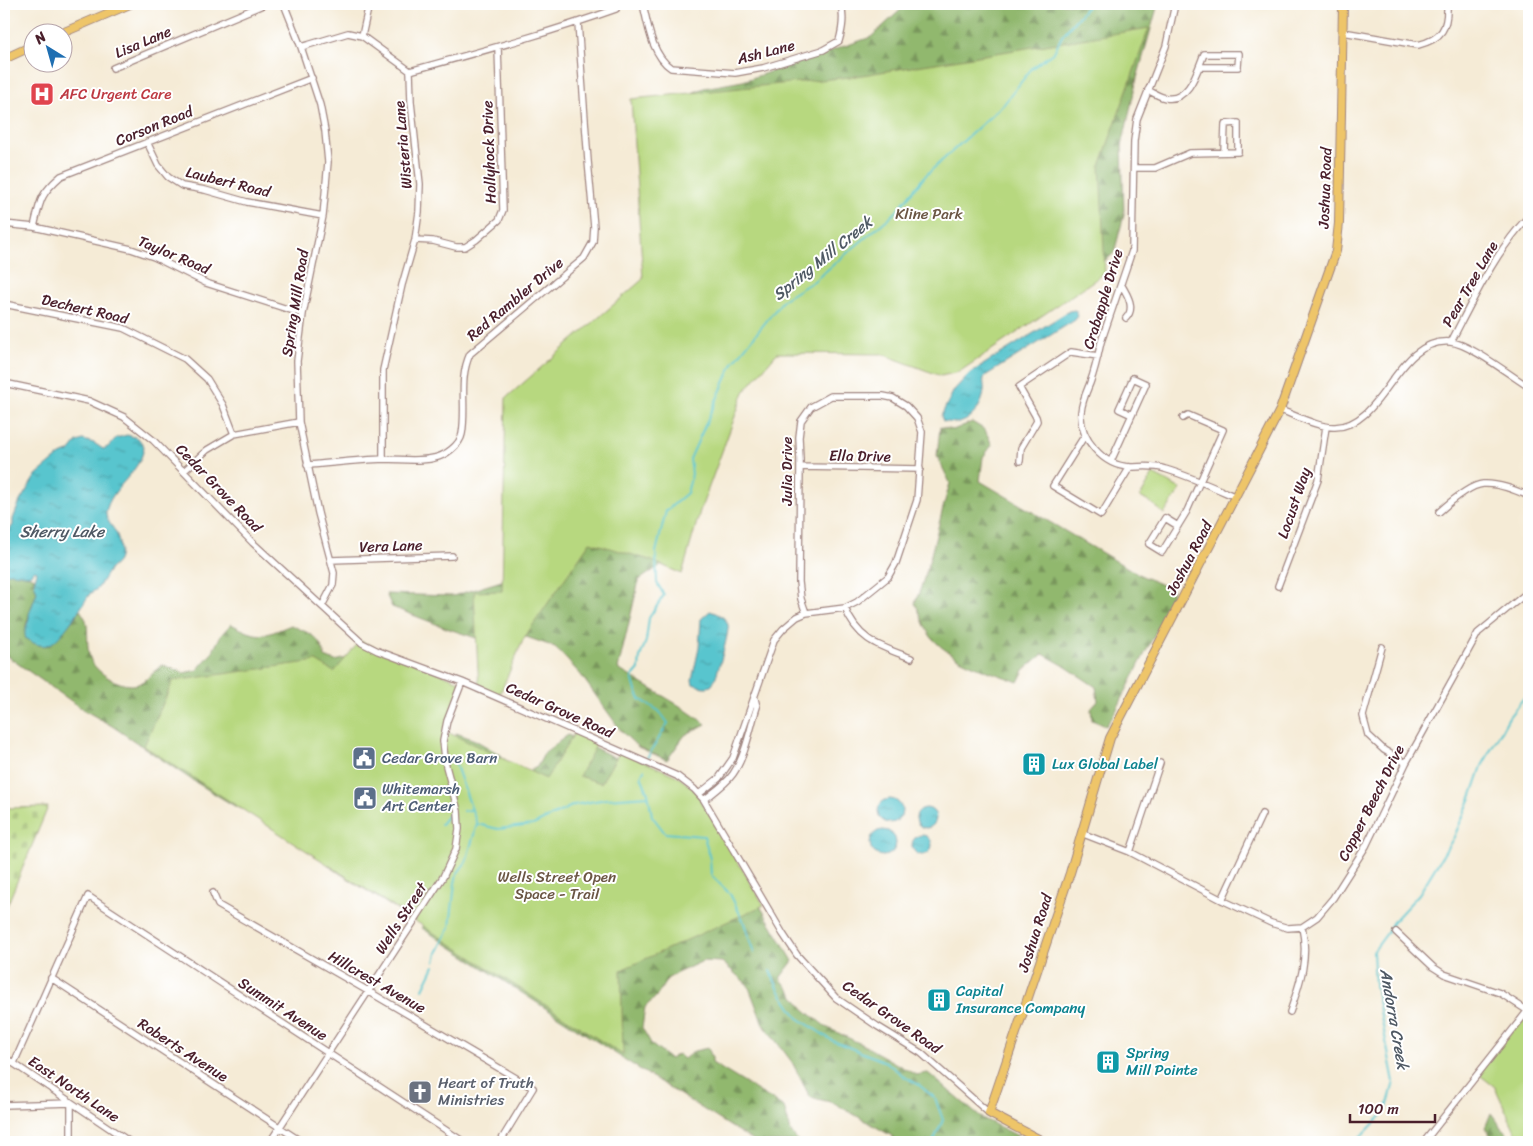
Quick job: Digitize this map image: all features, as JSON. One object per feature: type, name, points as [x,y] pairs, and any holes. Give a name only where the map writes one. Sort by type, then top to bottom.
[{"type":"main road","points":[[72,29],[130,4]]},
{"type":"main road","name":"Joshua Road","points":[[989,1113],[1070,873],[1110,738],[1280,410],[1336,251],[1339,223],[1343,4]]},
{"type":"main road","points":[[4,59],[22,51]]},
{"type":"main road","name":"Cedar Grove Road","points":[[989,1113],[1044,1142]]},
{"type":"street","name":"Lisa Lane","points":[[113,68],[265,4]]},
{"type":"street","name":"Spring Mill Road","points":[[284,4],[301,47],[320,105],[327,154],[323,216],[302,314],[297,361],[299,422],[318,513],[335,579],[322,606]]},
{"type":"street","points":[[362,36],[370,4]]},
{"type":"street","name":"Ash Lane","points":[[643,4],[656,51],[662,62],[670,68],[734,73],[763,68],[823,50],[840,40],[844,15],[840,4]]},
{"type":"street","name":"Crabapple Drive","points":[[1085,435],[1081,414],[1082,401],[1132,251],[1134,141],[1137,119],[1166,46],[1175,4]]},
{"type":"street","points":[[1343,32],[1418,45],[1429,42],[1438,36],[1444,28],[1448,18],[1447,4]]},
{"type":"street","points":[[301,47],[348,33],[362,36],[410,71],[578,23],[616,9]]},
{"type":"street","name":"Red Rambler Drive","points":[[307,465],[383,459],[419,460],[436,458],[452,449],[462,436],[463,376],[470,354],[584,258],[593,242],[594,227],[578,23]]},
{"type":"street","name":"Hollyhock Drive","points":[[415,240],[433,241],[465,247],[499,220],[503,210],[498,47]]},
{"type":"street","points":[[1148,90],[1166,98],[1177,97],[1186,92],[1204,54],[1239,54],[1238,67],[1199,67]]},
{"type":"street","name":"Wisteria Lane","points":[[383,459],[383,370],[402,285],[415,240],[420,184],[411,102],[410,71]]},
{"type":"street","name":"Corson Road","points":[[34,227],[40,200],[45,190],[61,176],[312,78]]},
{"type":"street","points":[[1134,168],[1155,168],[1190,153],[1238,152],[1238,123],[1225,124],[1224,152]]},
{"type":"street","name":"Laubert Road","points":[[147,142],[158,165],[168,177],[182,186],[205,190],[247,202],[323,216]]},
{"type":"street","name":"Pear Tree Lane","points":[[1451,342],[1485,276],[1510,239],[1529,216]]},
{"type":"street","name":"Taylor Road","points":[[4,224],[34,227],[131,249],[154,257],[206,283],[302,314]]},
{"type":"street","points":[[1121,284],[1130,301],[1130,315],[1126,318]]},
{"type":"street","name":"Dechert Road","points":[[4,304],[123,328],[185,359],[207,379],[223,406],[234,434]]},
{"type":"street","points":[[1280,410],[1326,426],[1341,427],[1356,420],[1375,402],[1414,354],[1440,342],[1451,342],[1469,348],[1529,387]]},
{"type":"street","points":[[1020,461],[1021,448],[1037,421],[1019,387],[1071,352],[1098,356]]},
{"type":"street","points":[[1111,461],[1132,415],[1146,384],[1133,378],[1119,409],[1132,415]]},
{"type":"street","name":"Cedar Grove Road","points":[[4,383],[73,397],[101,406],[124,418],[154,440],[253,543],[362,643],[378,651],[462,682],[677,776],[704,800],[782,934],[797,955],[836,998],[921,1053],[989,1113]]},
{"type":"street","name":"Julia Drive","points":[[698,794],[719,778],[729,767],[750,706],[755,699],[774,640],[783,629],[797,617],[806,613],[845,608],[857,602],[888,577],[896,563],[917,500],[922,432],[917,418],[906,406],[893,398],[883,396],[831,396],[811,406],[801,421],[799,437],[799,582],[806,613]]},
{"type":"street","points":[[1178,526],[1165,518],[1150,544],[1162,552],[1178,526],[1187,511],[1223,430],[1188,415],[1183,418]]},
{"type":"street","points":[[184,471],[207,450],[234,434],[299,422]]},
{"type":"street","name":"Locust Way","points":[[1278,586],[1318,480],[1326,426]]},
{"type":"street","points":[[1130,467],[1101,515],[1053,486],[1085,435],[1095,450],[1111,461],[1130,467],[1162,468],[1236,497]]},
{"type":"street","name":"Ella Drive","points":[[800,467],[920,469]]},
{"type":"street","points":[[1439,512],[1456,497],[1482,484],[1511,488],[1529,496]]},
{"type":"street","name":"Vera Lane","points":[[330,560],[452,556]]},
{"type":"street","name":"Copper Beech Drive","points":[[1302,927],[1317,917],[1334,898],[1366,846],[1406,763],[1478,633],[1529,591]]},
{"type":"street","points":[[845,608],[849,618],[869,641],[911,658]]},
{"type":"street","points":[[1382,647],[1363,716],[1368,735],[1384,750],[1406,763]]},
{"type":"street","name":"Wells Street","points":[[270,1142],[443,877],[456,849],[459,829],[458,811],[446,766],[442,741],[462,682]]},
{"type":"street","name":"Julia Drive","points":[[704,800],[724,784],[738,765],[757,707],[755,699]]},
{"type":"street","points":[[1130,852],[1160,763]]},
{"type":"street","points":[[1222,900],[1262,814]]},
{"type":"street","points":[[1081,833],[1130,852],[1271,923],[1288,928],[1302,927],[1306,944],[1304,960],[1301,980],[1290,1012]]},
{"type":"street","name":"Hillcrest Avenue","points":[[213,893],[218,905],[533,1088],[500,1142]]},
{"type":"street","name":"Summit Avenue","points":[[51,978],[88,896],[464,1142]]},
{"type":"street","points":[[1396,932],[1414,951],[1438,970],[1500,993],[1528,1010],[1424,1142]]},
{"type":"street","points":[[14,1063],[51,978]]},
{"type":"street","name":"Roberts Avenue","points":[[51,978],[302,1142]]},
{"type":"street","name":"East North Lane","points":[[4,1056],[130,1142]]},
{"type":"street","points":[[4,1105],[71,1103],[72,1142]]},
{"type":"green space","name":"Kline Park","points":[[907,4],[1158,4],[1137,78],[1122,146],[1124,215],[1114,253],[1082,281],[887,350],[785,349],[766,358],[742,387],[667,561],[639,580],[618,669],[706,724],[685,735],[667,760],[638,747],[622,732],[581,675],[555,647],[512,632],[482,640],[392,607],[386,594],[453,596],[508,579],[648,282],[675,100],[704,88],[743,81],[871,37]]},
{"type":"green space","name":"Kline Park","points":[[1149,28],[1100,166],[1105,273],[959,372],[941,376],[882,354],[777,353],[744,392],[700,511],[682,574],[650,560],[590,542],[524,638],[498,698],[479,690],[474,592],[502,591],[506,398],[643,279],[631,99],[850,77]]},
{"type":"green space","points":[[972,422],[985,430],[992,445],[983,457],[980,481],[1138,574],[1173,590],[1163,618],[1116,711],[1106,726],[1092,720],[1091,709],[1098,701],[1096,687],[1063,665],[1043,654],[1024,670],[1018,682],[972,665],[950,653],[932,638],[915,603],[930,558],[950,483],[937,456],[940,427],[953,430]]},
{"type":"green space","points":[[1153,474],[1181,489],[1164,514],[1154,505],[1140,497]]},
{"type":"green space","points":[[9,572],[35,578],[37,592],[26,625],[26,639],[40,645],[49,644],[80,610],[86,620],[89,654],[93,664],[103,674],[124,684],[141,683],[162,665],[184,673],[197,670],[212,653],[221,635],[231,624],[261,635],[291,625],[313,636],[320,644],[325,657],[335,661],[355,656],[411,914],[402,913],[330,867],[305,842],[260,815],[236,807],[192,780],[112,726],[84,710],[4,654],[4,574]]},
{"type":"green space","points":[[360,641],[462,682],[445,731],[546,779],[575,732],[598,742],[579,776],[601,783],[620,751],[677,776],[694,789],[764,905],[621,970],[623,1055],[144,746],[173,681],[316,661],[334,672]]},
{"type":"green space","name":"Wells Street Open Space - Trail","points":[[456,733],[475,740],[501,755],[519,776],[537,767],[545,752],[568,735],[647,773],[757,901],[793,961],[780,978],[804,1009],[826,1027],[867,1047],[916,1075],[928,1073],[980,1117],[1030,1142],[895,1142],[892,1136],[834,1103],[810,1097],[792,1062],[763,1024],[748,985],[722,962],[703,961],[667,979],[657,996],[645,1007],[642,1028],[652,1045],[670,1059],[678,1054],[684,1059],[694,1051],[708,1048],[712,1057],[712,1063],[784,1107],[791,1132],[798,1142],[755,1142],[422,928],[460,750]]},
{"type":"green space","points":[[48,807],[4,913],[4,808]]},
{"type":"green space","points":[[1529,1010],[1529,1142],[1520,1142],[1495,1087],[1477,1073]]},
{"type":"green space","points":[[1491,1113],[1513,1142],[1496,1142],[1485,1128]]},
{"type":"water","points":[[1075,310],[1078,316],[1075,320],[985,376],[983,396],[976,411],[968,419],[958,423],[943,421],[941,416],[954,390],[970,373],[1069,311]]},
{"type":"water","name":"Sherry Lake","points":[[127,435],[138,438],[144,446],[138,463],[115,492],[106,512],[107,518],[119,540],[120,554],[118,561],[108,571],[98,588],[89,595],[70,623],[53,642],[48,645],[34,643],[26,639],[25,633],[37,592],[34,583],[37,571],[34,570],[30,575],[4,574],[4,537],[13,525],[13,519],[20,501],[36,475],[60,455],[69,452],[77,442],[83,440],[94,443],[103,449],[108,447],[116,438]]},
{"type":"water","points":[[710,611],[723,617],[727,622],[728,629],[714,681],[712,685],[705,687],[693,684],[692,680],[699,648],[701,619]]},
{"type":"water","points":[[885,799],[895,799],[902,806],[902,816],[895,823],[885,823],[878,816],[878,806]]},
{"type":"water","points":[[926,808],[933,811],[936,818],[933,825],[926,828],[919,825],[916,818],[919,811]]},
{"type":"water","points":[[883,830],[892,834],[896,843],[892,852],[883,856],[874,852],[870,843],[874,834]]},
{"type":"water","points":[[922,835],[929,838],[932,845],[929,852],[922,855],[915,852],[912,845],[915,838]]},
{"type":"waterway","name":"Spring Mill Creek","points":[[647,758],[668,723],[659,711],[640,699],[632,677],[639,669],[649,618],[664,595],[657,583],[656,552],[666,511],[687,493],[692,474],[690,459],[733,363],[784,299],[814,281],[896,212],[925,176],[1004,104],[1032,68],[1054,52],[1062,36],[1089,4]]},
{"type":"waterway","name":"Andorra Creek","points":[[1356,1142],[1386,1111],[1394,1082],[1375,985],[1373,952],[1392,923],[1419,894],[1454,837],[1482,766],[1509,717],[1529,691]]},
{"type":"waterway","points":[[453,757],[477,824]]},
{"type":"waterway","name":"Spring Mill Creek","points":[[644,770],[641,776],[648,793],[652,816],[665,833],[704,836],[710,859],[711,875],[730,894],[743,920],[754,953]]},
{"type":"waterway","points":[[435,962],[437,953],[450,927],[457,874],[466,862],[477,824],[498,829],[533,825],[574,805],[606,799],[648,796]]},
{"type":"waterway","points":[[463,811],[470,810]]},
{"type":"waterway","points":[[441,824],[450,813]]},
{"type":"waterway","points":[[423,989],[434,966]]},
{"type":"waterway","name":"Spring Mill Creek","points":[[770,971],[779,990],[798,1018],[833,1041],[886,1062],[935,1098],[943,1120],[933,1142]]},
{"type":"place","name":"AFC Urgent Care","points":[[42,94]]},
{"type":"place","name":"Cedar Grove Barn","points":[[364,758]]},
{"type":"place","name":"Lux Global Label","points":[[1034,764]]},
{"type":"place","name":"Whitemarsh Art Center","points":[[365,798]]},
{"type":"place","name":"Capital Insurance Company","points":[[939,1000]]},
{"type":"place","name":"Spring Mill Pointe","points":[[1108,1062]]},
{"type":"place","name":"Heart of Truth Ministries","points":[[420,1092]]}]
